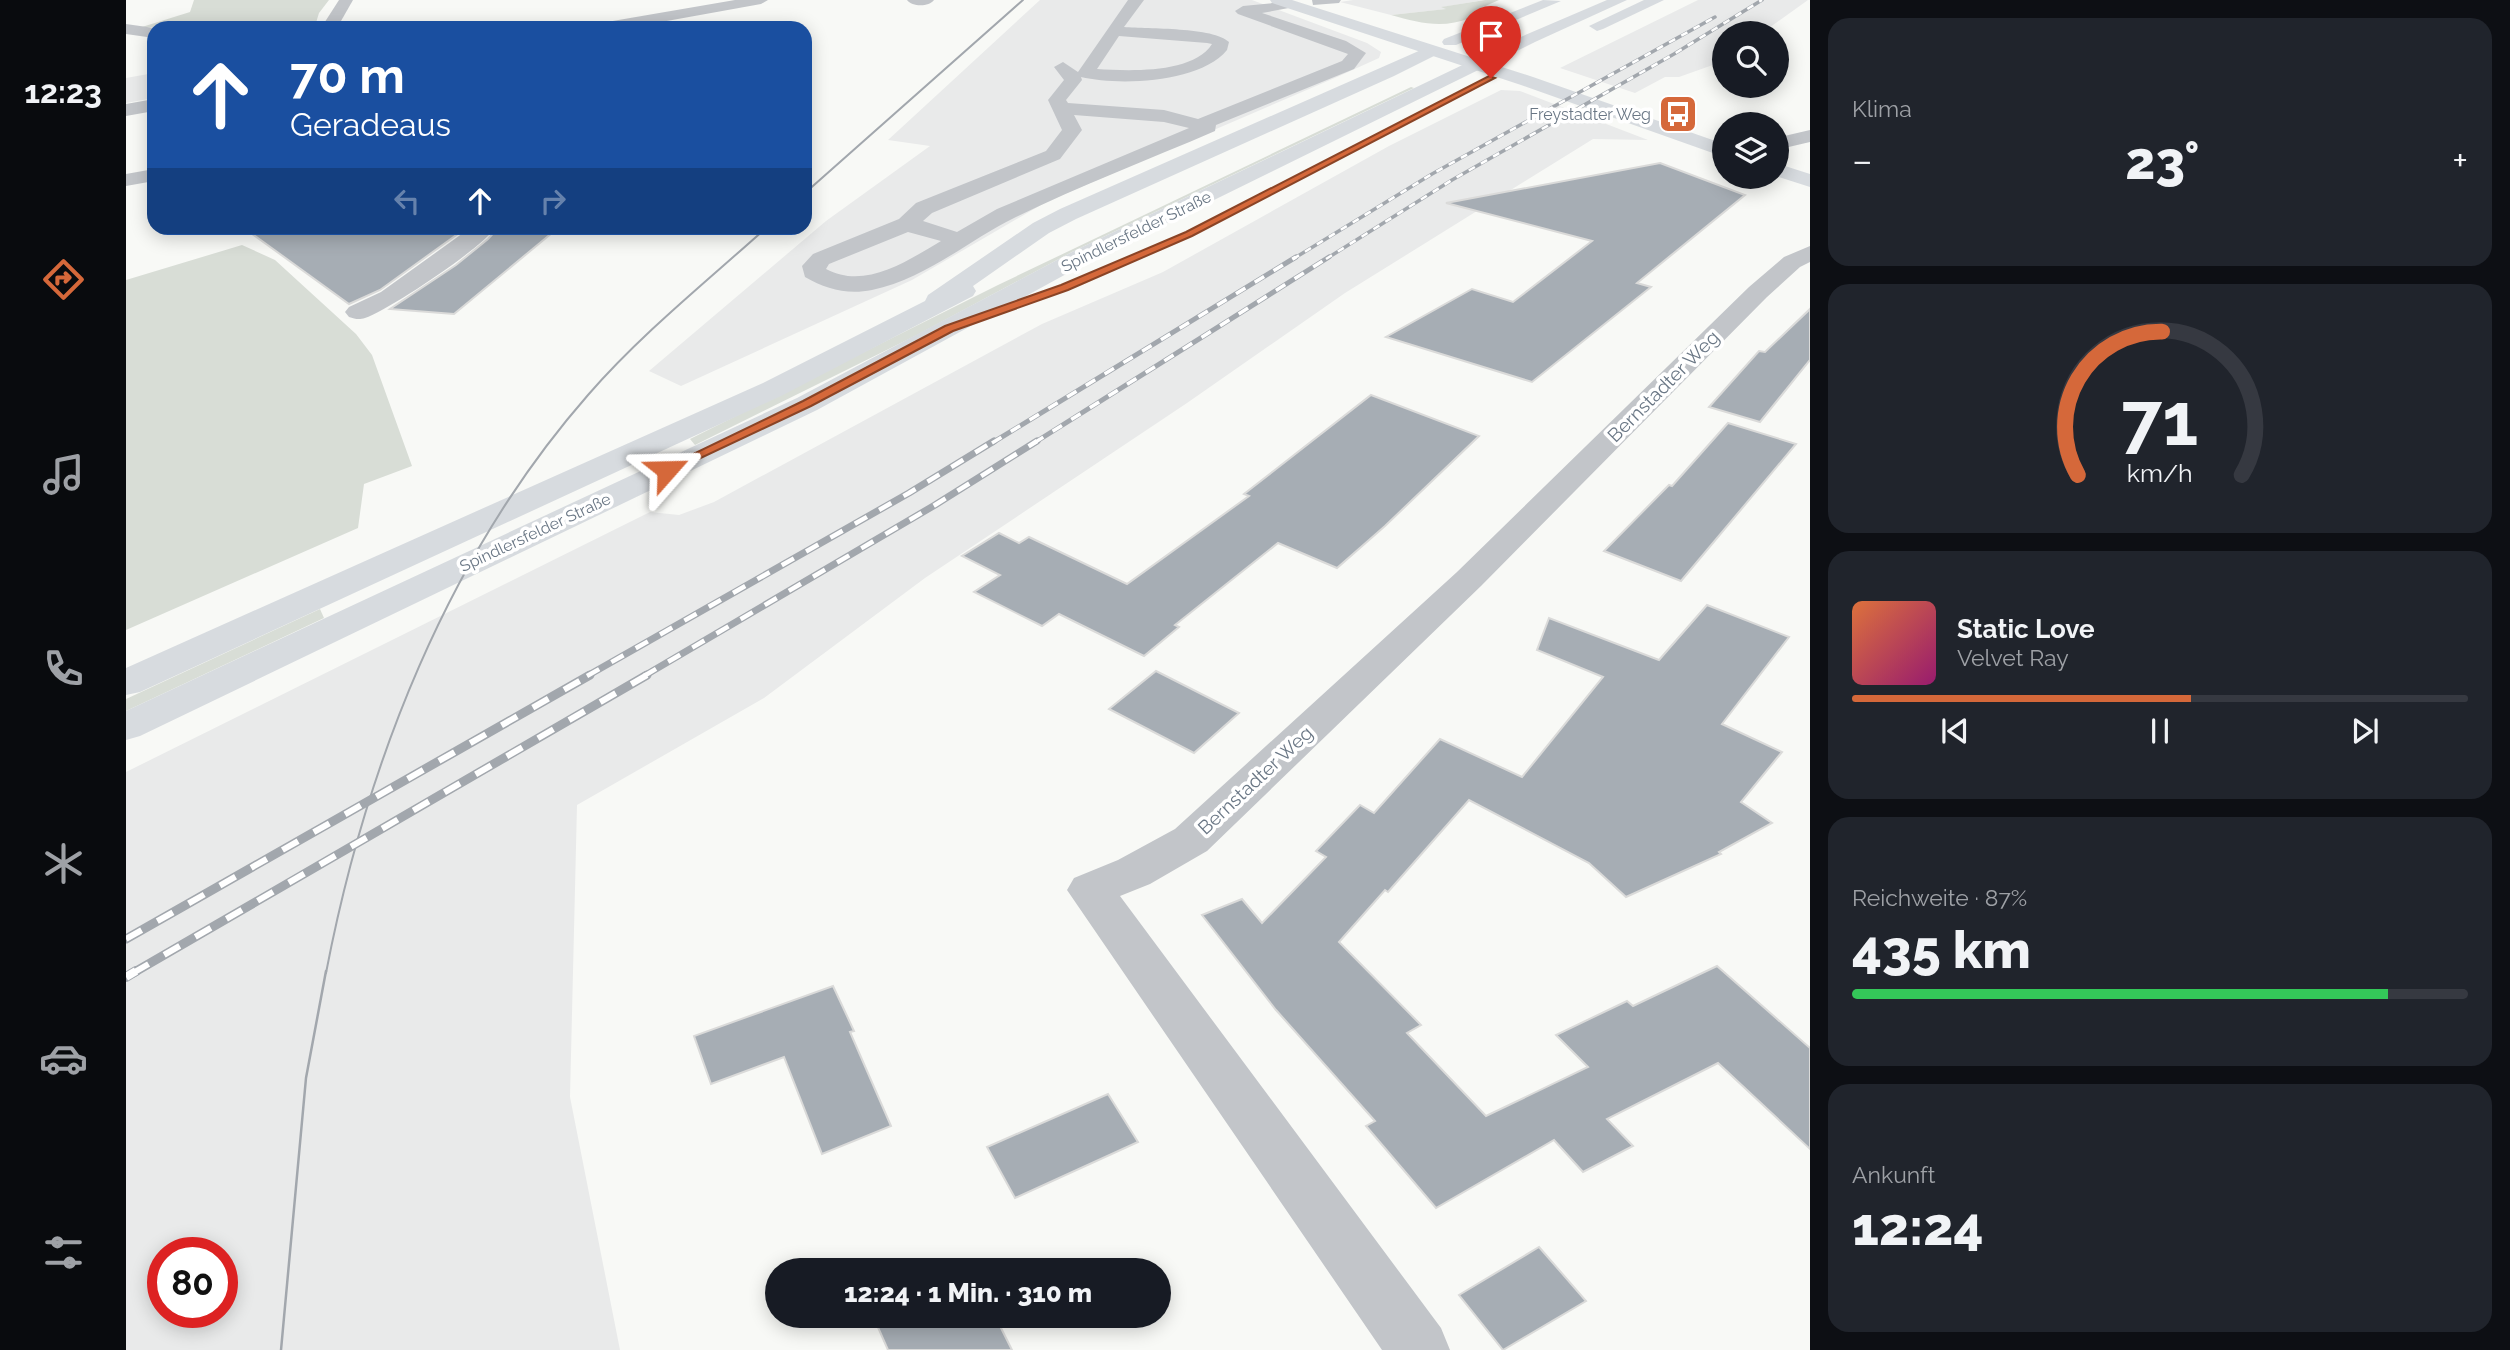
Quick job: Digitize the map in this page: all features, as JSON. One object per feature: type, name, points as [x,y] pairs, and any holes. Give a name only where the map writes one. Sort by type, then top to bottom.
[{"type":"main road","points":[[916,316],[1041,228],[1068,214],[1377,78],[1440,46],[1556,0]]},
{"type":"main road","name":"Spindlersfelder Straße","points":[[126,727],[332,627],[618,476],[773,389],[916,316],[1092,229],[1424,92],[1510,34],[1591,0]]},
{"type":"main road","name":"Spindlersfelder Straße","points":[[126,683],[344,583],[807,404],[1082,256],[1529,39],[1620,0]]},
{"type":"main road","points":[[1546,50],[1657,0]]},
{"type":"main road","points":[[1321,1],[1440,46]]},
{"type":"main road","points":[[1283,2],[1515,66],[1712,144]]},
{"type":"main road","points":[[1424,92],[1515,66]]},
{"type":"main road","points":[[1789,174],[1810,181]]},
{"type":"main road","points":[[949,329],[1100,273]]},
{"type":"street","points":[[330,21],[346,0]]},
{"type":"street","points":[[640,21],[761,0]]},
{"type":"street","points":[[914,0],[927,0]]},
{"type":"street","points":[[1114,31],[1209,38],[1222,42],[1222,46],[1213,54],[1167,75],[1135,77],[1086,73],[1114,31],[1137,0]]},
{"type":"street","points":[[1200,125],[1348,65],[1358,53],[1340,44],[1243,11],[1283,2]]},
{"type":"street","points":[[678,14],[694,21]]},
{"type":"street","points":[[126,29],[147,32]]},
{"type":"street","points":[[873,282],[888,273],[924,208],[1053,155],[1072,130],[1057,100],[1073,80],[1063,67]]},
{"type":"street","points":[[1272,75],[1306,82]]},
{"type":"street","points":[[126,110],[147,106]]},
{"type":"street","points":[[960,240],[915,226],[821,259],[814,266],[814,272],[822,279],[848,284],[873,282],[898,275],[960,240],[1005,214],[1208,127],[1164,116],[1061,108]]},
{"type":"street","points":[[1789,141],[1810,136]]},
{"type":"street","points":[[126,180],[147,176]]},
{"type":"street","points":[[358,312],[390,297],[474,235]]},
{"type":"street","name":"Bernstadter Weg","points":[[1419,1350],[1090,890],[1135,872],[1191,840],[1469,579],[1758,292],[1792,262],[1810,253]]},
{"type":"shaded area","points":[[194,0],[329,0],[317,21],[161,21],[190,12]]},
{"type":"shaded area","points":[[1040,0],[1252,0],[1367,43],[1381,52],[1379,58],[1337,77],[1046,202],[912,280],[681,386],[649,371],[826,221],[930,146],[888,140]]},
{"type":"shaded area","points":[[1484,0],[1443,7],[1447,9],[1391,15],[1340,2]]},
{"type":"shaded area","points":[[1499,0],[1474,11],[1470,18],[1450,23],[1421,22],[1391,15],[1446,9],[1441,7]]},
{"type":"shaded area","points":[[1698,0],[1808,0],[1779,21],[1712,21],[1712,65],[1679,77],[1665,77],[1635,93],[1560,68]]},
{"type":"shaded area","points":[[147,74],[147,99],[126,103],[126,78]]},
{"type":"shaded area","points":[[1411,87],[1414,88],[1072,252],[913,337],[695,445],[690,439],[998,285]]},
{"type":"shaded area","points":[[1501,90],[1520,91],[1648,140],[1593,139],[1345,293],[1187,403],[925,578],[764,698],[577,805],[570,1097],[620,1350],[126,1350],[126,772],[650,512],[679,515],[714,502],[1042,324],[1163,272],[1389,146]]},
{"type":"shaded area","points":[[242,245],[275,260],[356,334],[372,355],[412,466],[364,484],[358,528],[126,630],[126,280]]},
{"type":"shaded area","points":[[320,609],[324,618],[126,711],[126,699]]},
{"type":"building","points":[[1660,163],[1712,183],[1712,189],[1729,189],[1745,195],[1637,283],[1651,287],[1532,382],[1386,337],[1472,289],[1513,302],[1592,241],[1446,203]]},
{"type":"building","points":[[254,235],[456,235],[380,290],[349,304]]},
{"type":"building","points":[[492,235],[550,235],[454,314],[390,309],[456,265]]},
{"type":"building","points":[[1810,309],[1810,360],[1760,422],[1709,407],[1759,351],[1765,352]]},
{"type":"building","points":[[1371,395],[1479,436],[1337,568],[1278,543],[1175,625],[1179,627],[1144,656],[1059,614],[1042,626],[974,592],[1000,575],[962,556],[999,533],[1019,543],[1029,537],[1127,584],[1249,496],[1244,494]]},
{"type":"building","points":[[1728,423],[1796,444],[1681,581],[1604,551],[1669,485],[1672,486]]},
{"type":"building","points":[[1707,605],[1789,637],[1722,724],[1782,752],[1741,802],[1772,823],[1719,852],[1721,854],[1626,897],[1589,863],[1469,800],[1388,892],[1385,890],[1339,942],[1421,1025],[1407,1033],[1486,1116],[1588,1067],[1556,1035],[1627,1001],[1633,1006],[1717,966],[1810,1048],[1810,1149],[1718,1063],[1607,1119],[1633,1146],[1583,1172],[1554,1140],[1436,1208],[1366,1126],[1375,1121],[1276,1010],[1202,915],[1242,899],[1262,923],[1326,857],[1316,851],[1360,805],[1374,813],[1440,739],[1522,777],[1603,677],[1537,650],[1549,618],[1659,660]]},
{"type":"building","points":[[1156,671],[1239,713],[1194,753],[1109,709]]},
{"type":"building","points":[[833,986],[854,1031],[850,1032],[891,1126],[822,1154],[784,1057],[711,1084],[694,1036]]},
{"type":"building","points":[[1108,1094],[1138,1142],[1015,1198],[987,1147]]},
{"type":"building","points":[[1539,1247],[1586,1301],[1503,1350],[1459,1295]]},
{"type":"building","points":[[878,1328],[1001,1328],[1012,1350],[888,1350]]},
{"type":"tram line","points":[[812,187],[1023,0]]},
{"type":"tram line","points":[[326,973],[343,895],[389,741],[419,666],[454,594],[493,524],[538,458],[608,373],[674,309],[758,235]]},
{"type":"tram line","points":[[281,1350],[306,1078],[326,971]]},
{"type":"railway","points":[[1326,259],[1452,180],[1674,54],[1762,0]]},
{"type":"railway","points":[[1293,259],[1432,174],[1715,17]]},
{"type":"railway","points":[[992,443],[1296,257]]},
{"type":"railway","points":[[1034,443],[1329,257]]},
{"type":"railway","points":[[587,676],[909,493],[994,441]]},
{"type":"railway","points":[[644,676],[935,505],[1037,441]]},
{"type":"railway","points":[[126,939],[590,675]]},
{"type":"railway","points":[[133,973],[647,675]]},
{"type":"railway","points":[[126,977],[136,971]]},
{"type":"place","name":"Freystadter Weg","points":[[1678,114]]},
{"type":"route","points":[[667,470],[807,404],[949,329],[1136,259],[1189,234],[1269,190],[1491,78]]}]
